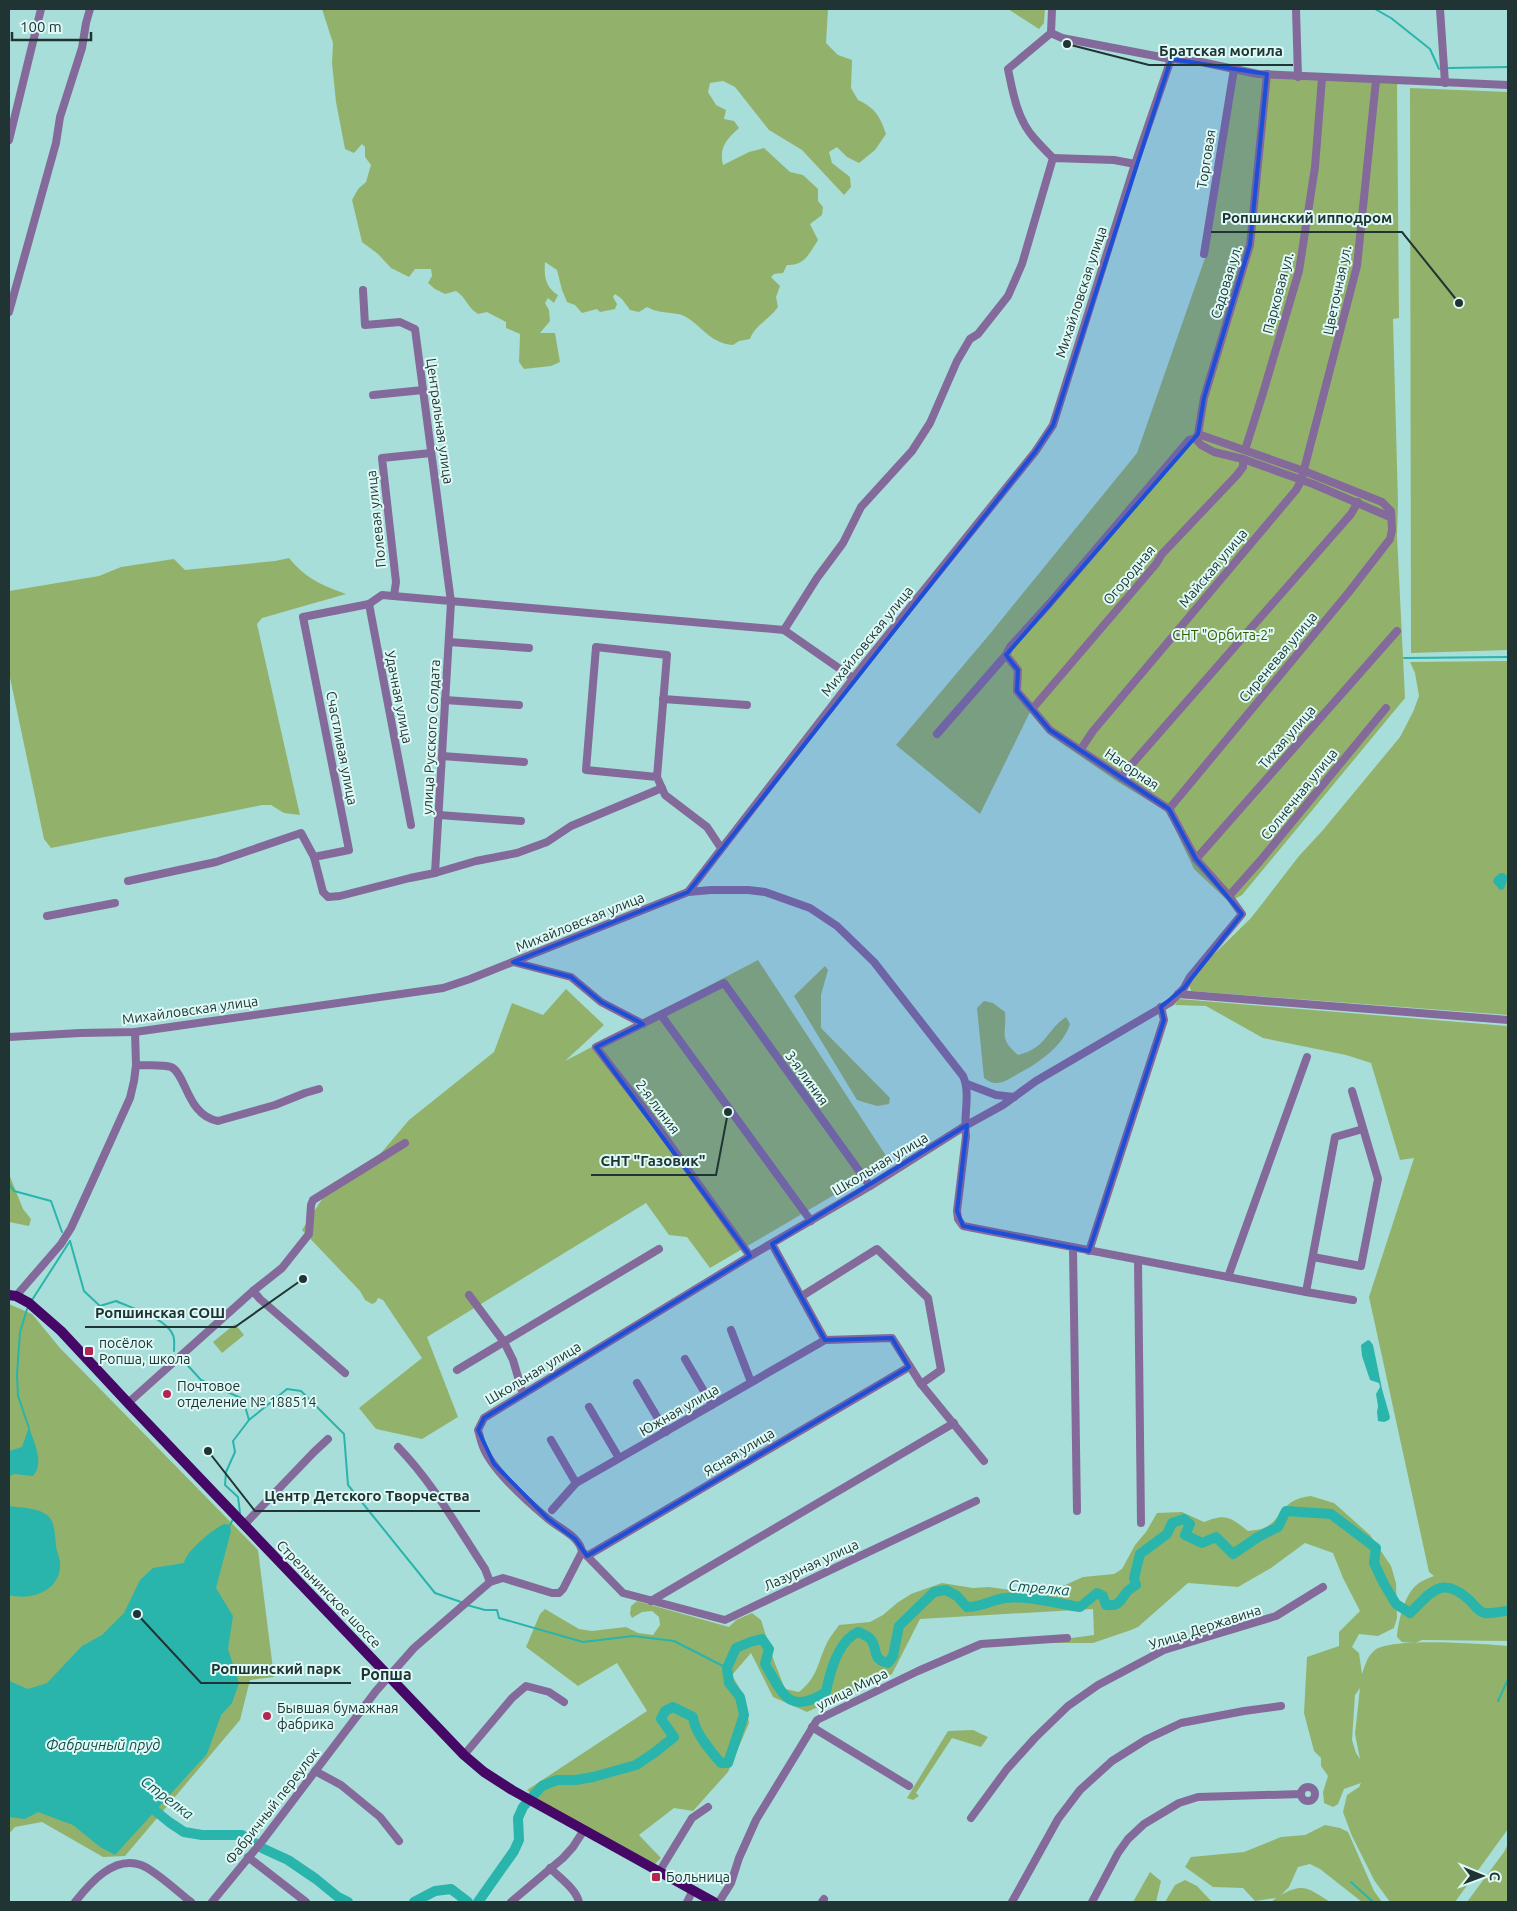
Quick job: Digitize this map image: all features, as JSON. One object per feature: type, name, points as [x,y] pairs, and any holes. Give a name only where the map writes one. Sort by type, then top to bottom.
[{"type":"main road","name":"Стрельнинское шоссе","points":[[12,1295],[39,1310],[61,1331],[464,1756],[484,1772],[544,1809],[714,1902]]},
{"type":"street","points":[[9,140],[41,9]]},
{"type":"street","points":[[9,312],[54,152],[60,117],[82,48],[90,9]]},
{"type":"street","points":[[1052,9],[1051,33],[1008,69],[1015,101],[1023,122],[1033,138],[1053,158],[1114,160],[1135,164]]},
{"type":"street","points":[[1296,9],[1298,77]]},
{"type":"street","points":[[1440,9],[1445,83]]},
{"type":"street","points":[[1051,33],[1062,38],[1171,59],[1201,62],[1267,74],[1298,77],[1508,85]]},
{"type":"street","name":"Михайловская улица","points":[[9,1037],[135,1032],[443,988],[470,980],[688,892],[853,678],[1035,452],[1052,425],[1135,164],[1171,59]]},
{"type":"street","name":"Торговая","points":[[1204,254],[1234,68]]},
{"type":"street","name":"Садовая ул.","points":[[1196,436],[1204,398],[1250,245],[1267,74]]},
{"type":"street","name":"Парковая ул.","points":[[1244,454],[1299,271],[1315,167],[1322,78]]},
{"type":"street","name":"Цветочная ул.","points":[[1304,471],[1358,266],[1376,80]]},
{"type":"street","points":[[9,96],[18,98]]},
{"type":"street","points":[[784,630],[817,578],[843,543],[861,507],[912,451],[930,423],[957,360],[970,339],[978,334],[1008,296],[1022,264],[1053,158]]},
{"type":"street","name":"Центральная улица","points":[[363,290],[365,326],[400,322],[415,329],[451,602]]},
{"type":"street","points":[[373,394],[423,390]]},
{"type":"street","points":[[937,734],[1188,440],[1196,436],[1244,454],[1304,471],[1382,502],[1391,511],[1390,517],[1358,502],[1301,481],[1244,454],[1214,452],[1201,446],[1196,436]]},
{"type":"street","name":"Полевая улица","points":[[394,596],[396,582],[382,458],[431,453]]},
{"type":"street","name":"Огородная","points":[[1032,708],[1156,564],[1162,554],[1237,475],[1243,467],[1244,454]]},
{"type":"street","name":"Майская улица","points":[[1081,749],[1093,731],[1296,490],[1304,471]]},
{"type":"street","points":[[1122,778],[1125,772],[1351,514],[1358,502]]},
{"type":"street","name":"Сиреневая улица","points":[[1169,809],[1349,592],[1390,539],[1392,530],[1390,517]]},
{"type":"street","points":[[369,604],[382,595],[784,630],[853,678]]},
{"type":"street","name":"улица Русского Солдата","points":[[435,873],[451,602]]},
{"type":"street","name":"Счастливая улица","points":[[314,857],[349,850],[303,616],[369,604]]},
{"type":"street","name":"Удачная улица","points":[[369,604],[410,825]]},
{"type":"street","name":"Тихая улица","points":[[1196,859],[1397,630]]},
{"type":"street","points":[[449,642],[529,648]]},
{"type":"street","points":[[657,777],[586,770],[596,647],[667,655],[657,777],[665,795],[707,827],[722,848]]},
{"type":"street","name":"Нагорная","points":[[1006,655],[1018,670],[1017,691],[1050,730],[1169,809],[1196,859],[1229,896],[1242,914]]},
{"type":"street","points":[[663,699],[747,705]]},
{"type":"street","points":[[445,700],[519,705]]},
{"type":"street","name":"Солнечная улица","points":[[1229,896],[1386,708]]},
{"type":"street","points":[[442,756],[524,762]]},
{"type":"street","points":[[128,881],[216,862],[302,833],[314,857],[323,892],[328,897],[340,896],[476,861],[517,853],[547,842],[571,826],[662,788]]},
{"type":"street","points":[[438,815],[520,821]]},
{"type":"street","points":[[688,892],[711,890],[765,892],[810,908],[837,926],[874,962],[963,1076],[967,1084],[964,1126],[966,1136],[957,1211],[962,1226],[1228,1278],[1353,1300]]},
{"type":"street","points":[[47,916],[114,903]]},
{"type":"street","name":"Школьная улица","points":[[585,1554],[582,1546],[548,1520],[507,1479],[484,1449],[478,1430],[484,1418],[750,1256],[870,1186],[964,1126],[1014,1097],[1036,1081],[1171,1002],[1184,988],[1190,976],[1242,914]]},
{"type":"street","points":[[513,962],[571,977],[601,1002],[643,1024],[661,1015],[810,1221]]},
{"type":"street","name":"3-я линия","points":[[661,1015],[724,983],[870,1186]]},
{"type":"street","points":[[1178,994],[1508,1020]]},
{"type":"street","points":[[1089,1251],[1164,1020],[1161,1007]]},
{"type":"street","name":"2-я линия","points":[[643,1024],[596,1047],[651,1118],[750,1256]]},
{"type":"street","points":[[12,1295],[60,1244],[71,1228],[130,1098],[136,1065],[135,1032]]},
{"type":"street","points":[[1228,1278],[1307,1057]]},
{"type":"street","points":[[136,1065],[170,1067],[176,1071],[192,1103],[211,1120],[218,1121],[275,1105],[305,1092],[319,1090]]},
{"type":"street","points":[[967,1084],[996,1095],[1014,1097]]},
{"type":"street","points":[[1313,1257],[1361,1266],[1378,1179],[1352,1091]]},
{"type":"street","points":[[1306,1292],[1335,1137],[1363,1129]]},
{"type":"street","points":[[128,1403],[253,1291],[282,1268],[309,1234],[313,1200],[405,1143]]},
{"type":"street","points":[[772,1244],[825,1340],[892,1338],[921,1384],[984,1461]]},
{"type":"street","points":[[457,1370],[659,1248]]},
{"type":"street","points":[[1073,1248],[1077,1510]]},
{"type":"street","points":[[802,1296],[877,1249],[928,1298],[941,1370],[921,1384]]},
{"type":"street","points":[[1138,1260],[1141,1523]]},
{"type":"street","points":[[253,1291],[344,1373]]},
{"type":"street","points":[[469,1295],[504,1342],[513,1360],[523,1394]]},
{"type":"street","points":[[731,1330],[752,1382]]},
{"type":"street","name":"Южная улица","points":[[552,1510],[576,1483],[825,1340]]},
{"type":"street","points":[[685,1359],[712,1405]]},
{"type":"street","name":"Ясная улица","points":[[585,1554],[909,1366]]},
{"type":"street","points":[[637,1383],[666,1432]]},
{"type":"street","points":[[589,1407],[620,1458]]},
{"type":"street","points":[[652,1601],[954,1423]]},
{"type":"street","points":[[244,1525],[328,1439]]},
{"type":"street","points":[[550,1440],[576,1483]]},
{"type":"street","points":[[398,1447],[414,1463],[430,1486],[485,1569],[490,1582]]},
{"type":"street","name":"Лазурная улица","points":[[585,1554],[623,1593],[725,1620],[976,1501]]},
{"type":"street","points":[[389,1677],[414,1648],[490,1582],[503,1578],[552,1593],[559,1593],[564,1589],[585,1554]]},
{"type":"street","name":"Улица Державина","points":[[971,1818],[1007,1769],[1035,1738],[1068,1706],[1098,1685],[1164,1650],[1276,1616],[1323,1587]]},
{"type":"street","name":"улица Мира","points":[[719,1902],[731,1883],[738,1858],[756,1820],[816,1720],[918,1671],[981,1644],[1067,1638]]},
{"type":"street","name":"Фабричный переулок","points":[[212,1902],[376,1691],[389,1677]]},
{"type":"street","points":[[464,1756],[512,1698],[526,1686],[549,1692],[564,1702]]},
{"type":"street","points":[[1012,1902],[1058,1819],[1080,1790],[1112,1761],[1147,1739],[1181,1723],[1281,1706]]},
{"type":"street","points":[[812,1726],[909,1786]]},
{"type":"street","points":[[316,1770],[341,1785],[380,1817],[399,1841]]},
{"type":"street","points":[[1092,1902],[1118,1853],[1128,1839],[1144,1824],[1170,1808],[1198,1797],[1301,1794]]},
{"type":"street","points":[[659,1872],[692,1818],[708,1807]]},
{"type":"street","points":[[511,1902],[573,1847],[584,1830]]},
{"type":"street","points":[[250,1855],[306,1902]]},
{"type":"street","points":[[75,1902],[89,1884],[108,1870],[123,1863],[133,1863],[147,1868],[191,1902]]},
{"type":"street","points":[[550,1868],[570,1888],[579,1902]]},
{"type":"street","points":[[687,1902],[693,1890]]},
{"type":"highlighted area","points":[[1171,59],[1267,74],[1250,245],[1204,398],[1198,434],[1006,655],[1018,670],[1017,691],[1050,730],[1169,809],[1196,859],[1242,914],[1184,988],[1161,1007],[1164,1020],[1089,1251],[963,1226],[957,1211],[967,1125],[772,1244],[825,1340],[892,1338],[909,1367],[587,1556],[575,1539],[548,1519],[494,1464],[478,1430],[484,1418],[750,1256],[596,1047],[643,1024],[601,1002],[571,977],[513,962],[688,892],[1035,452],[1053,425]]},
{"type":"green space","points":[[322,9],[828,9],[826,43],[838,55],[852,60],[851,88],[858,100],[869,106],[876,113],[886,134],[875,150],[859,163],[847,157],[837,147],[829,152],[832,163],[850,177],[851,187],[844,195],[802,150],[769,130],[735,87],[723,81],[710,83],[708,92],[716,105],[726,110],[724,119],[734,121],[739,128],[730,136],[725,144],[722,153],[723,165],[749,152],[764,148],[790,172],[803,175],[818,189],[818,201],[823,207],[822,215],[810,224],[818,240],[803,261],[787,265],[783,273],[774,274],[771,277],[780,286],[776,297],[778,307],[755,330],[750,339],[739,341],[733,345],[725,344],[713,338],[682,315],[647,307],[639,312],[630,310],[622,299],[615,294],[613,297],[617,304],[615,309],[600,312],[597,309],[582,313],[575,305],[567,302],[557,270],[545,262],[546,281],[550,288],[558,295],[554,303],[548,298],[545,303],[549,310],[550,321],[540,333],[555,333],[560,362],[551,366],[524,369],[519,362],[520,334],[506,328],[506,322],[487,312],[478,314],[456,291],[445,294],[435,289],[428,283],[432,276],[431,269],[415,269],[409,277],[391,268],[378,254],[362,242],[352,200],[358,189],[366,182],[371,165],[365,157],[365,147],[362,144],[354,153],[345,149],[336,102],[332,63],[333,43]]},
{"type":"green space","points":[[1008,9],[1045,9],[1044,23],[1039,29]]},
{"type":"green space","name":"СНТ \"Орбита-2\"","points":[[1235,71],[1260,76],[1397,84],[1399,318],[1393,319],[1398,503],[1397,536],[1405,698],[1242,895],[1229,902],[1194,869],[1167,812],[1118,782],[1048,734],[1030,712],[980,814],[896,745],[989,635],[1137,453],[1205,258]]},
{"type":"green space","points":[[1410,88],[1508,92],[1508,650],[1411,653]]},
{"type":"green space","points":[[289,558],[308,576],[329,588],[346,594],[262,618],[257,624],[300,815],[284,813],[271,805],[262,805],[51,848],[44,839],[9,673],[9,591],[99,576],[121,567],[174,559],[185,570]]},
{"type":"green space","points":[[1508,661],[1508,1015],[1191,991],[1189,985],[1206,962],[1251,918],[1299,856],[1400,737],[1419,696],[1415,673],[1410,662]]},
{"type":"green space","points":[[758,960],[890,1162],[710,1268],[687,1237],[669,1235],[646,1203],[427,1337],[458,1417],[422,1439],[376,1429],[359,1408],[422,1358],[383,1300],[378,1298],[372,1304],[365,1300],[360,1291],[302,1230],[326,1193],[376,1159],[409,1120],[494,1052],[512,1003],[543,1015],[566,989],[604,1025],[565,1061]]},
{"type":"green space","points":[[825,966],[828,970],[821,995],[821,1028],[890,1098],[889,1104],[877,1106],[857,1100],[794,996]]},
{"type":"green space","points":[[1179,999],[1508,1026],[1508,1641],[1422,1640],[1415,1643],[1402,1642],[1397,1637],[1401,1615],[1410,1593],[1419,1583],[1434,1576],[1429,1572],[1369,1297],[1414,1158],[1400,1160],[1371,1063],[1346,1055],[1263,1038],[1206,1006],[1175,1005]]},
{"type":"green space","points":[[984,1001],[993,1003],[1005,1012],[1006,1040],[1018,1055],[1035,1048],[1066,1017],[1070,1024],[1062,1040],[1040,1060],[1001,1083],[992,1082],[984,1078],[977,1008]]},
{"type":"green space","points":[[9,1174],[23,1209],[31,1219],[29,1226],[9,1222]]},
{"type":"green space","points":[[9,1304],[32,1314],[60,1348],[258,1550],[274,1677],[250,1680],[240,1720],[125,1856],[103,1857],[42,1822],[15,1827],[9,1834]]},
{"type":"green space","points":[[235,1324],[244,1335],[222,1353],[213,1342]]},
{"type":"green space","points":[[1311,1496],[1334,1503],[1370,1535],[1391,1566],[1396,1583],[1397,1618],[1394,1628],[1378,1636],[1359,1634],[1352,1647],[1359,1653],[1362,1674],[1370,1655],[1375,1650],[1385,1646],[1418,1642],[1439,1642],[1508,1646],[1508,1829],[1455,1902],[1390,1902],[1374,1880],[1352,1836],[1343,1812],[1347,1795],[1359,1787],[1361,1783],[1344,1789],[1338,1804],[1333,1807],[1324,1803],[1323,1792],[1328,1776],[1321,1766],[1321,1758],[1314,1751],[1304,1713],[1307,1657],[1339,1646],[1339,1632],[1360,1611],[1333,1553],[1305,1543],[1271,1568],[1238,1587],[1188,1583],[1138,1627],[1093,1643],[1051,1643],[1049,1641],[1094,1635],[1093,1609],[920,1619],[892,1674],[807,1712],[773,1697],[751,1653],[732,1675],[745,1698],[749,1723],[728,1772],[693,1811],[674,1808],[639,1835],[661,1858],[655,1864],[543,1804],[527,1790],[647,1711],[617,1663],[578,1686],[526,1647],[540,1614],[545,1609],[579,1629],[592,1631],[626,1627],[638,1633],[653,1635],[660,1625],[659,1617],[652,1611],[642,1612],[632,1618],[630,1614],[631,1606],[637,1601],[729,1627],[736,1620],[752,1613],[761,1620],[785,1689],[799,1692],[806,1686],[814,1674],[828,1641],[839,1625],[870,1622],[883,1615],[911,1594],[942,1583],[973,1588],[989,1587],[1026,1592],[1065,1585],[1083,1577],[1114,1574],[1122,1569],[1135,1545],[1146,1532],[1157,1513],[1182,1512],[1204,1522],[1223,1517],[1237,1522],[1248,1531],[1262,1529],[1271,1524],[1288,1505],[1301,1498]],"holes":[[[1360,1688],[1355,1734],[1360,1759],[1352,1740],[1355,1695]]]},
{"type":"green space","points":[[973,1730],[988,1737],[981,1747],[952,1738],[916,1793],[919,1796],[913,1800],[907,1798],[948,1731]]},
{"type":"green space","points":[[1325,1825],[1348,1832],[1374,1891],[1382,1902],[1362,1902],[1320,1869],[1310,1864],[1298,1867],[1289,1887],[1281,1895],[1301,1888],[1311,1891],[1330,1902],[1271,1902],[1276,1898],[1255,1901],[1243,1888],[1213,1887],[1185,1867],[1191,1857],[1244,1852],[1281,1837],[1305,1835]]},
{"type":"green space","points":[[1508,1844],[1508,1902],[1467,1902],[1504,1852]]},
{"type":"green space","points":[[1150,1872],[1161,1881],[1156,1902],[1133,1902]]},
{"type":"green space","points":[[1185,1880],[1197,1886],[1212,1902],[1165,1902],[1175,1885]]},
{"type":"water","points":[[1500,873],[1504,873],[1508,877],[1504,889],[1500,890],[1493,882],[1494,878]]},
{"type":"water","points":[[1368,1340],[1373,1345],[1390,1417],[1389,1420],[1384,1422],[1378,1421],[1376,1394],[1380,1387],[1379,1383],[1370,1380],[1362,1356],[1361,1345]]},
{"type":"water","points":[[29,1427],[38,1459],[36,1471],[33,1476],[14,1474],[9,1477],[9,1451],[22,1447]]},
{"type":"water","points":[[9,1506],[31,1509],[46,1514],[53,1524],[60,1561],[59,1573],[56,1581],[50,1587],[35,1595],[9,1595]]},
{"type":"water","name":"Фабричный пруд","points":[[224,1524],[230,1525],[231,1531],[216,1588],[233,1616],[228,1649],[239,1683],[232,1703],[221,1715],[207,1754],[115,1855],[100,1847],[73,1825],[38,1812],[25,1819],[9,1817],[9,1681],[28,1689],[47,1683],[82,1646],[102,1635],[124,1613],[140,1580],[153,1568],[184,1563],[195,1547]]},
{"type":"waterway","points":[[1375,9],[1391,18],[1430,49],[1439,69]]},
{"type":"waterway","points":[[1448,68],[1508,67]]},
{"type":"waterway","points":[[1404,658],[1508,657]]},
{"type":"waterway","points":[[9,1184],[14,1191],[51,1201],[62,1232]]},
{"type":"waterway","points":[[70,1241],[84,1291],[100,1306],[116,1301],[156,1319],[169,1329],[173,1335],[174,1351]]},
{"type":"waterway","points":[[32,1300],[70,1241]]},
{"type":"waterway","points":[[28,1306],[20,1332],[17,1374],[18,1396],[29,1428]]},
{"type":"waterway","points":[[181,1358],[201,1380],[243,1399],[249,1420],[287,1389],[301,1391],[344,1434],[348,1485],[435,1593],[461,1602]]},
{"type":"waterway","points":[[240,1513],[238,1497],[225,1485],[226,1472],[235,1452],[233,1441],[249,1420]]},
{"type":"waterway","name":"Стрелка","points":[[478,1902],[514,1851],[519,1840],[518,1818],[523,1807],[542,1786],[557,1780],[576,1780],[593,1777],[636,1765],[674,1737],[661,1719],[665,1711],[673,1707],[693,1717],[696,1729],[708,1747],[721,1763],[728,1763],[744,1715],[740,1697],[729,1683],[727,1668],[736,1648],[762,1639],[769,1649],[765,1664],[782,1692],[795,1702],[803,1702],[826,1692],[840,1649],[851,1636],[858,1632],[871,1639],[877,1657],[888,1663],[893,1656],[899,1626],[934,1592],[946,1590],[957,1596],[967,1607],[1014,1597],[1080,1607],[1097,1593],[1103,1596],[1106,1605],[1117,1604],[1136,1585],[1134,1578],[1140,1554],[1167,1534],[1172,1523],[1184,1519],[1190,1524],[1185,1535],[1202,1543],[1216,1537],[1233,1554],[1258,1537],[1278,1527],[1286,1511],[1331,1514],[1376,1548],[1374,1563],[1384,1584],[1396,1604],[1410,1613],[1430,1594],[1442,1588],[1458,1591],[1482,1612],[1508,1611]]},
{"type":"waterway","points":[[230,1525],[233,1519]]},
{"type":"waterway","points":[[467,1605],[485,1610],[497,1610],[499,1618],[583,1642],[633,1636],[674,1641],[727,1668]]},
{"type":"waterway","points":[[1498,1701],[1508,1679]]},
{"type":"waterway","name":"Стрелка","points":[[147,1804],[184,1832],[202,1835],[242,1835],[264,1849],[288,1860],[338,1897],[348,1902]]},
{"type":"waterway","points":[[1351,1882],[1373,1902]]},
{"type":"waterway","name":"Стрелка","points":[[414,1902],[435,1891],[451,1889],[468,1902]]},
{"type":"place","name":"Братская могила","points":[[1067,44]]},
{"type":"place","name":"Ропшинский ипподром","points":[[1459,303]]},
{"type":"place","name":"СНТ \"Газовик\"","points":[[728,1112]]},
{"type":"place","name":"Ропшинская СОШ","points":[[303,1279]]},
{"type":"place","name":"посёлок Ропша, школа","points":[[89,1351]]},
{"type":"place","name":"Почтовое отделение № 188514","points":[[167,1394]]},
{"type":"place","name":"Центр Детского Творчества","points":[[208,1451]]},
{"type":"place","name":"Ропшинский парк","points":[[137,1614]]},
{"type":"place","name":"Бывшая бумажная фабрика","points":[[267,1716]]},
{"type":"place","name":"Больница","points":[[656,1877]]},
{"type":"district","name":"Ропша","points":[[386,1674]]}]
